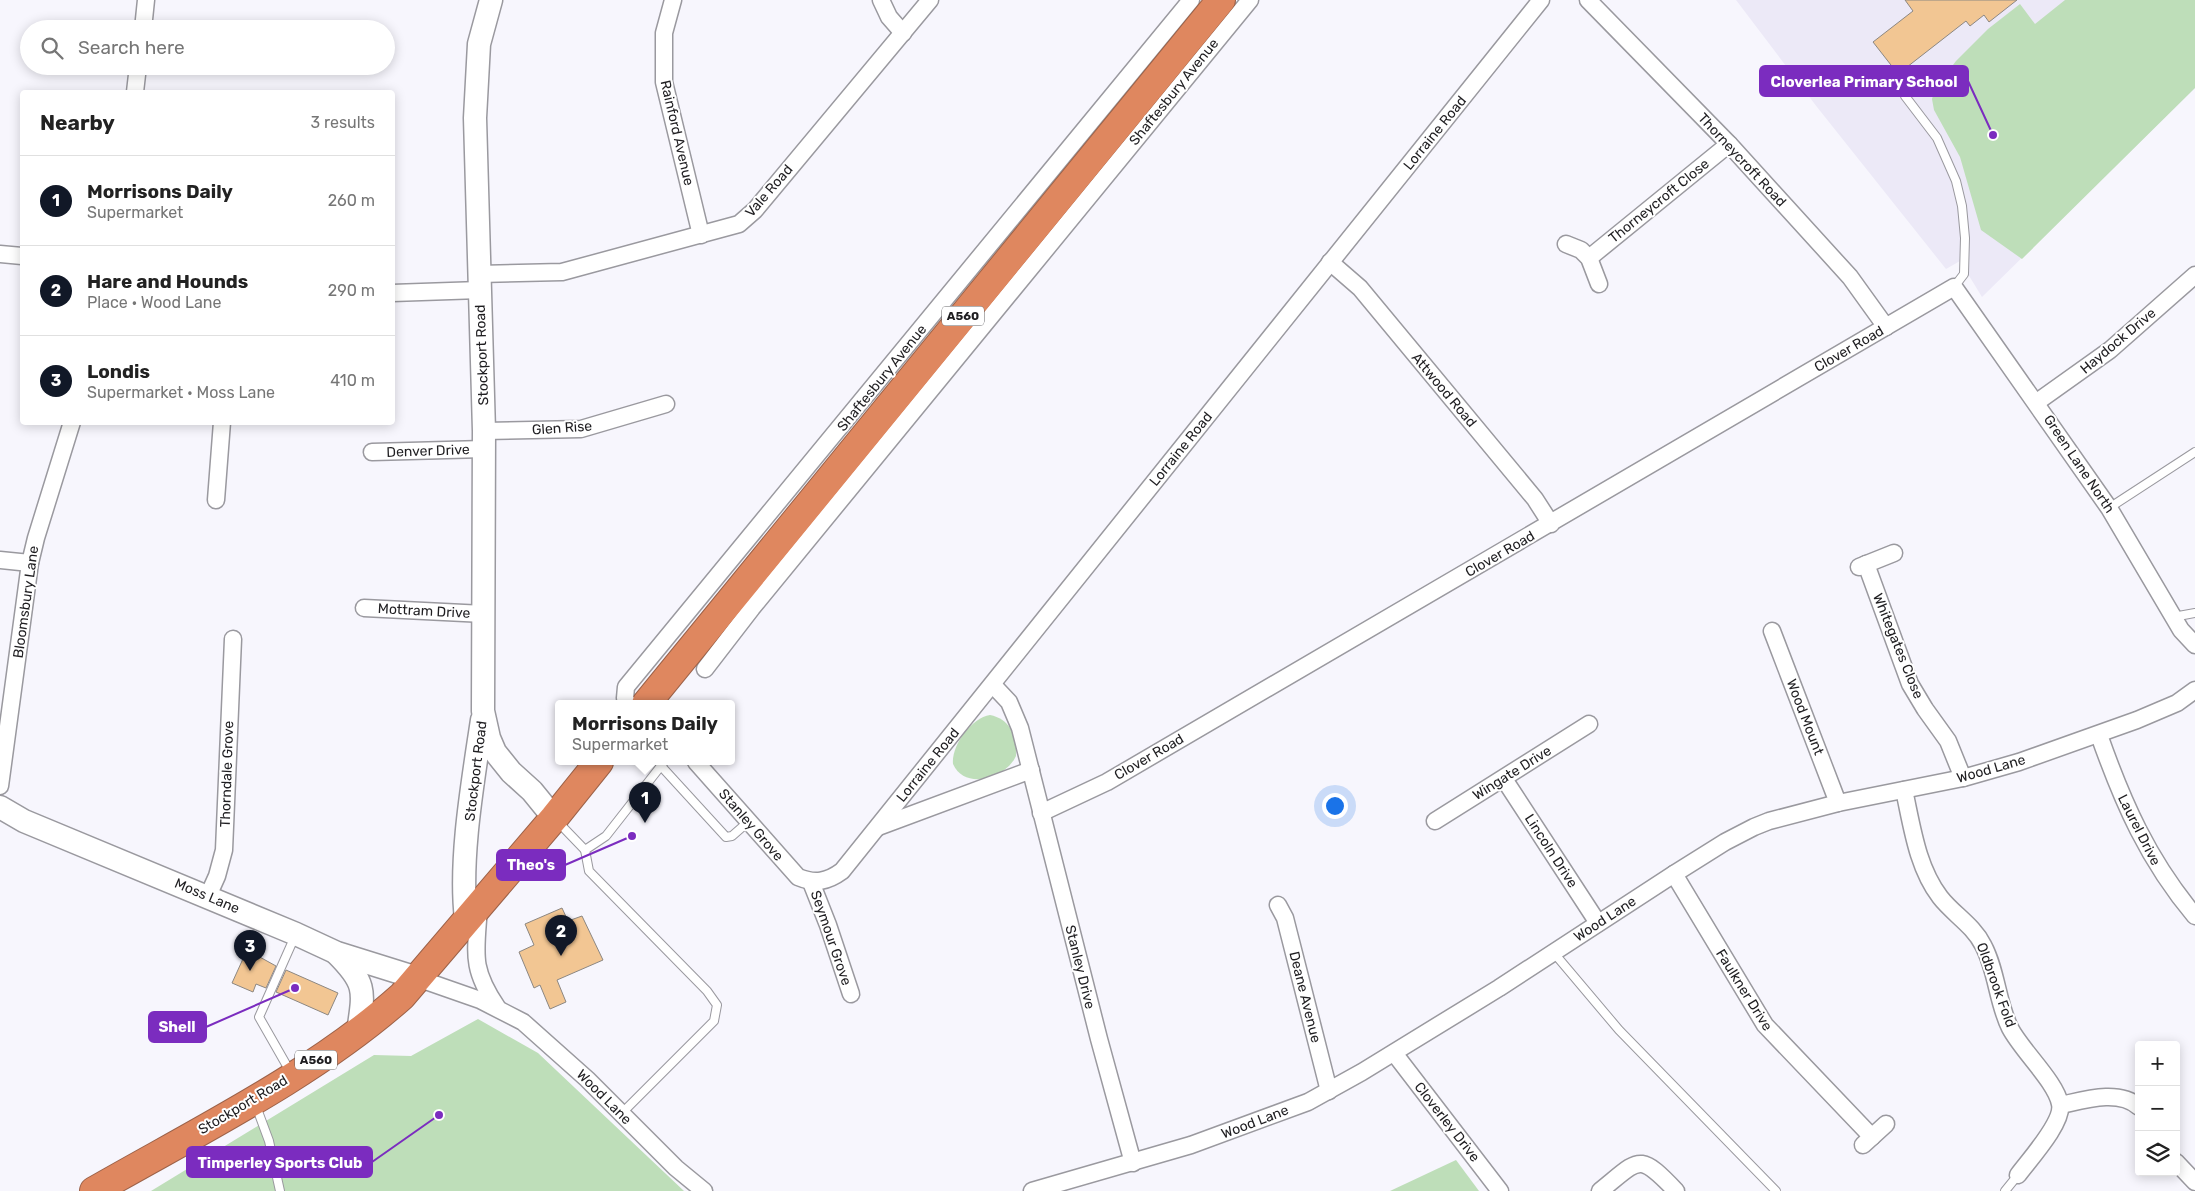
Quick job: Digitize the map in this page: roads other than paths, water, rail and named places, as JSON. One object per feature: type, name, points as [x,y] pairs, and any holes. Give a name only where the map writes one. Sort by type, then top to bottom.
[{"type":"highway","name":"Shaftesbury Avenue","points":[[650,700],[729,619],[1221,0]]},
{"type":"highway","name":"A560","points":[[554,818],[597,765]]},
{"type":"highway","name":"Stockport Road","points":[[94,1191],[254,1099],[358,1032],[396,1001],[554,818]]},
{"type":"main road","name":"Stockport Road","points":[[473,912],[463,891],[483,711],[484,614],[484,440],[475,118],[477,58],[491,0]]},
{"type":"main road","name":"Stockport Road","points":[[483,711],[495,752],[511,772],[532,791],[554,818]]},
{"type":"main road","name":"Moss Lane","points":[[0,807],[24,821],[208,896],[336,953],[417,978]]},
{"type":"main road","points":[[336,953],[359,979],[362,1004],[358,1032]]},
{"type":"street","points":[[144,20],[146,0]]},
{"type":"street","name":"Rainford Avenue","points":[[673,0],[664,33],[664,82],[701,236]]},
{"type":"street","points":[[881,0],[889,17],[902,33]]},
{"type":"street","name":"Vale Road","points":[[395,293],[562,272],[732,227],[746,219],[930,0]]},
{"type":"street","name":"Shaftesbury Avenue","points":[[626,700],[626,687],[693,654],[1191,0]]},
{"type":"street","name":"Shaftesbury Avenue","points":[[729,619],[1250,0]]},
{"type":"street","name":"Lorraine Road","points":[[811,882],[828,880],[842,871],[1541,0]]},
{"type":"street","name":"Thorneycroft Road","points":[[1588,0],[1729,144],[1850,278],[1886,327]]},
{"type":"street","points":[[134,90],[137,75]]},
{"type":"street","name":"Thorneycroft Close","points":[[1589,258],[1729,144]]},
{"type":"street","points":[[1566,244],[1581,250],[1589,258],[1598,284]]},
{"type":"street","points":[[0,254],[20,256]]},
{"type":"street","name":"Attwood Road","points":[[1330,262],[1360,288],[1535,499],[1551,524]]},
{"type":"street","name":"Haydock Drive","points":[[2037,402],[2110,350],[2195,275]]},
{"type":"street","name":"Clover Road","points":[[1041,813],[1107,782],[1954,287]]},
{"type":"street","name":"Green Lane North","points":[[1954,287],[2110,508],[2172,617],[2187,639],[2195,645]]},
{"type":"street","name":"Glen Rise","points":[[484,440],[581,429],[666,404]]},
{"type":"street","name":"Bloomsbury Lane","points":[[0,786],[30,563],[71,425]]},
{"type":"street","points":[[216,500],[222,425]]},
{"type":"street","name":"Denver Drive","points":[[372,452],[484,440]]},
{"type":"street","name":"Whitegates Close","points":[[1894,553],[1863,566],[1910,684],[1924,709],[1948,741],[1963,778]]},
{"type":"street","points":[[0,560],[30,563]]},
{"type":"street","name":"Mottram Drive","points":[[364,608],[484,614]]},
{"type":"street","name":"Wood Mount","points":[[1772,631],[1838,803]]},
{"type":"street","name":"Thorndale Grove","points":[[208,896],[217,876],[224,850],[227,646]]},
{"type":"street","name":"Stanley Drive","points":[[993,685],[1004,694],[1014,712],[1031,770],[1098,1039],[1133,1163]]},
{"type":"street","name":"Wood Lane","points":[[1032,1191],[1133,1163],[1231,1132],[1308,1102],[1394,1053],[1554,953],[1674,874],[1725,842],[1754,827],[1769,821],[1838,803],[1963,778],[2019,762],[2099,735],[2155,713],[2177,703],[2195,690]]},
{"type":"street","name":"Wingate Drive","points":[[1435,820],[1504,779],[1589,724]]},
{"type":"street","name":"Laurel Drive","points":[[2099,735],[2114,779],[2137,831],[2156,865],[2195,916]]},
{"type":"street","name":"Stanley Grove","points":[[699,765],[793,873],[798,878],[811,882]]},
{"type":"street","points":[[878,827],[1031,770]]},
{"type":"street","name":"Lincoln Drive","points":[[1504,779],[1598,923]]},
{"type":"street","name":"Oldbrook Fold","points":[[1904,790],[1924,870],[1942,899],[1969,925],[1984,946],[2010,1028],[2048,1080],[2061,1105]]},
{"type":"street","name":"Faulkner Drive","points":[[1674,874],[1765,1025],[1868,1141],[1886,1124]]},
{"type":"street","name":"Seymour Grove","points":[[811,882],[828,925],[851,994]]},
{"type":"street","name":"Deane Avenue","points":[[1278,905],[1285,918],[1329,1091]]},
{"type":"street","name":"Wood Lane","points":[[473,912],[475,961],[482,986],[498,1009]]},
{"type":"street","name":"Wood Lane","points":[[417,978],[480,1000],[523,1022],[545,1040],[676,1168],[704,1191]]},
{"type":"street","name":"Cloverley Drive","points":[[1394,1053],[1500,1191]]},
{"type":"street","points":[[2018,1175],[2054,1127],[2060,1115],[2061,1105],[2082,1100],[2123,1098],[2135,1105]]},
{"type":"street","points":[[1600,1191],[1627,1170],[1641,1163],[1648,1164],[1676,1191]]},
{"type":"street","points":[[2180,1166],[2195,1182]]},
{"type":"lane","points":[[1905,96],[1938,138],[1956,181],[1962,206],[1965,256],[1964,274],[1954,287]]},
{"type":"lane","points":[[2110,508],[2195,452]]},
{"type":"lane","points":[[2172,617],[2195,613]]},
{"type":"lane","points":[[585,850],[606,836],[661,765]]},
{"type":"lane","points":[[663,765],[726,837],[732,836],[748,822]]},
{"type":"lane","points":[[554,818],[585,850],[589,871],[707,990],[717,1005],[714,1021],[622,1114]]},
{"type":"lane","points":[[292,1075],[259,1017],[296,934]]},
{"type":"lane","points":[[1554,953],[1619,1030],[1776,1191]]},
{"type":"lane","points":[[254,1099],[269,1141],[280,1191]]},
{"type":"lane","points":[[2005,1191],[2018,1175]]},
{"type":"place","name":"Cloverlea Primary School","points":[[1993,135]]},
{"type":"place","name":"Morrisons Daily","points":[[645,823]]},
{"type":"place","name":"Theo's","points":[[632,836]]},
{"type":"place","name":"Hare and Hounds","points":[[561,956]]},
{"type":"place","name":"Londis","points":[[250,971]]},
{"type":"place","name":"Shell","points":[[295,988]]},
{"type":"place","name":"Timperley Sports Club","points":[[439,1115]]}]
